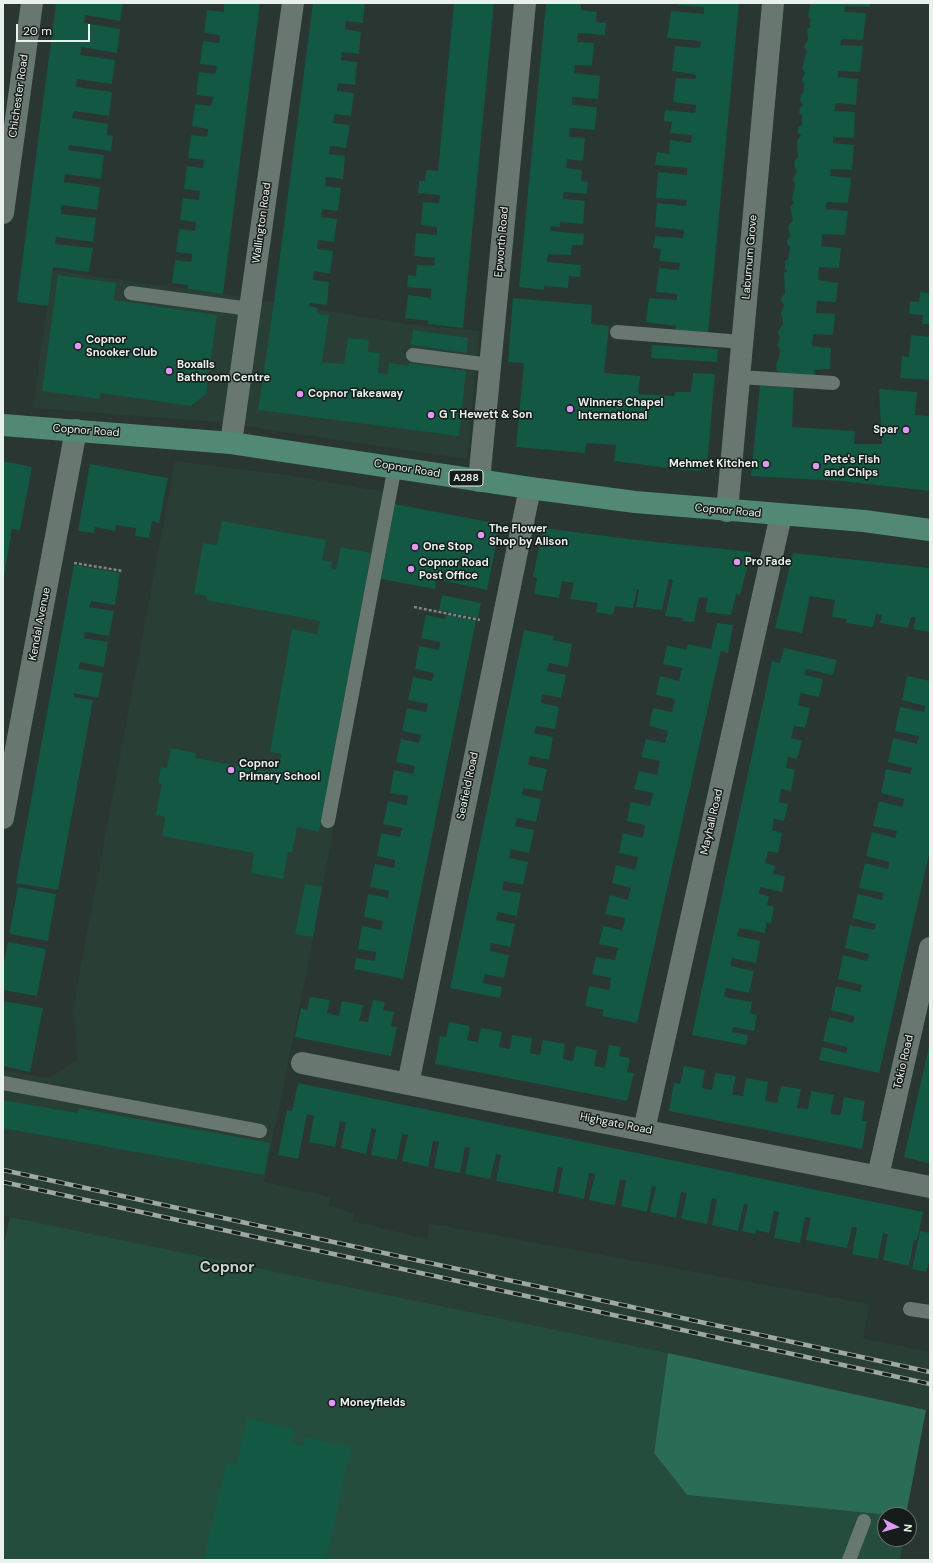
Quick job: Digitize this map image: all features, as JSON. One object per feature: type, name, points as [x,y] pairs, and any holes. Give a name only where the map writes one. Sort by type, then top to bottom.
[{"type":"main road","name":"Copnor Road","points":[[3,425],[232,442],[395,466],[479,481],[635,502],[727,511],[864,520],[930,530]]},
{"type":"street","name":"Chichester Road","points":[[3,213],[7,156],[32,3]]},
{"type":"street","name":"Wallington Road","points":[[232,442],[293,3]]},
{"type":"street","name":"Epworth Road","points":[[479,481],[525,3]]},
{"type":"street","name":"Laburnum Grove","points":[[727,511],[773,3]]},
{"type":"street","name":"Kendal Avenue","points":[[3,818],[76,430]]},
{"type":"street","name":"Seafield Road","points":[[408,1084],[530,488]]},
{"type":"street","name":"Mayhall Road","points":[[644,1130],[781,515]]},
{"type":"street","name":"Tokio Road","points":[[878,1176],[930,948]]},
{"type":"street","name":"Highgate Road","points":[[302,1063],[930,1187]]},
{"type":"lane","points":[[131,293],[250,309]]},
{"type":"lane","points":[[617,332],[742,342]]},
{"type":"lane","points":[[414,355],[490,365]]},
{"type":"lane","points":[[739,377],[833,383]]},
{"type":"lane","points":[[328,822],[395,466]]},
{"type":"lane","points":[[3,1083],[260,1131]]},
{"type":"lane","points":[[910,1309],[930,1312]]},
{"type":"lane","points":[[849,1560],[864,1521]]},
{"type":"path","points":[[52,559],[123,571]]},
{"type":"path","points":[[414,607],[502,624]]},
{"type":"shaded area","points":[[52,270],[223,294],[408,324],[480,331],[467,459],[217,422],[33,408]]},
{"type":"shaded area","points":[[175,461],[286,475],[396,494],[309,960],[264,1182],[331,1197],[329,1206],[354,1213],[353,1221],[427,1239],[429,1223],[870,1304],[863,1338],[930,1352],[930,1411],[668,1353],[3,1216],[3,1070],[49,1078],[78,1059],[73,1008]]},
{"type":"green space","name":"Moneyfields","points":[[10,1217],[668,1353],[654,1453],[687,1495],[877,1514],[877,1547],[902,1547],[900,1560],[3,1560],[3,1247]]},
{"type":"green space","points":[[668,1353],[926,1410],[908,1507],[877,1507],[877,1514],[687,1495],[654,1453]]},
{"type":"building","points":[[56,3],[123,3],[120,21],[85,15],[84,23],[120,29],[117,53],[81,47],[80,55],[115,60],[112,84],[77,79],[76,87],[112,92],[109,116],[74,111],[72,118],[108,124],[107,135],[113,136],[111,151],[69,145],[68,150],[104,155],[101,179],[65,174],[64,182],[100,187],[97,210],[62,205],[61,209],[61,214],[96,218],[93,242],[56,237],[55,244],[93,248],[89,272],[53,267],[48,306],[17,302]]},
{"type":"building","points":[[224,3],[260,3],[223,294],[188,289],[188,285],[172,283],[175,260],[191,262],[192,258],[192,254],[176,252],[179,229],[195,231],[196,222],[180,220],[183,198],[199,200],[200,191],[184,189],[187,166],[203,168],[204,160],[188,158],[191,135],[207,137],[208,129],[192,126],[195,104],[211,106],[213,97],[196,95],[199,72],[215,74],[217,66],[200,64],[203,41],[219,43],[220,35],[204,33],[207,10],[224,12]]},
{"type":"building","points":[[313,3],[365,3],[363,23],[346,21],[345,29],[361,32],[359,54],[342,52],[341,60],[357,62],[355,85],[338,83],[337,91],[354,93],[351,116],[335,114],[333,123],[350,125],[346,148],[330,146],[329,154],[345,156],[343,179],[326,177],[325,186],[341,188],[338,211],[322,209],[321,217],[337,219],[334,242],[318,240],[317,249],[333,251],[330,274],[314,271],[313,280],[329,282],[327,305],[310,303],[309,306],[318,308],[317,314],[329,315],[322,362],[344,364],[348,338],[369,340],[368,352],[380,353],[378,373],[388,374],[389,363],[409,366],[409,363],[466,371],[459,436],[258,410],[274,302]]},
{"type":"building","points":[[454,3],[494,3],[463,328],[428,324],[428,321],[405,318],[408,295],[431,298],[431,289],[407,287],[408,275],[416,276],[417,265],[434,266],[435,258],[414,256],[415,244],[416,233],[437,235],[437,227],[421,225],[423,202],[439,203],[440,195],[418,193],[419,181],[425,181],[426,170],[438,171]]},
{"type":"building","points":[[546,3],[581,3],[581,10],[597,12],[596,22],[606,23],[605,35],[578,33],[577,42],[594,43],[592,66],[575,65],[574,73],[600,76],[598,99],[572,97],[572,105],[597,107],[595,130],[570,128],[569,137],[585,138],[583,161],[567,159],[566,168],[582,170],[581,181],[588,182],[587,194],[564,192],[563,199],[585,201],[583,224],[560,222],[560,227],[551,226],[550,231],[584,234],[583,245],[572,245],[571,255],[548,254],[547,262],[581,265],[580,277],[569,276],[568,288],[544,286],[544,290],[519,287]]},
{"type":"building","points":[[679,3],[739,3],[708,333],[675,330],[676,326],[646,322],[649,298],[677,300],[677,294],[656,292],[659,268],[679,270],[680,263],[659,261],[661,249],[653,248],[655,236],[683,238],[684,230],[655,227],[657,203],[686,206],[687,200],[656,198],[658,172],[687,175],[687,168],[655,165],[657,152],[669,154],[670,140],[691,143],[692,135],[670,133],[672,122],[664,121],[665,110],[695,113],[696,108],[696,105],[673,102],[676,78],[694,79],[696,78],[695,74],[672,71],[675,46],[700,48],[701,41],[667,38],[671,11],[704,14],[704,7],[678,5]]},
{"type":"building","points":[[809,3],[870,3],[870,7],[845,6],[844,12],[866,13],[863,40],[842,39],[840,45],[863,46],[860,72],[838,71],[838,77],[858,79],[856,105],[836,103],[834,111],[855,112],[854,138],[833,137],[833,143],[854,145],[852,170],[831,169],[830,176],[851,178],[848,203],[827,202],[826,207],[826,209],[848,211],[845,235],[823,234],[821,246],[841,248],[839,268],[819,267],[818,280],[838,283],[836,302],[817,301],[816,313],[835,314],[833,335],[813,334],[812,346],[831,348],[830,369],[814,370],[814,375],[780,373],[777,371],[776,365],[780,354],[780,350],[777,345],[780,337],[778,334],[783,322],[781,313],[784,305],[781,301],[782,296],[785,294],[784,273],[787,271],[785,268],[785,261],[788,259],[790,247],[787,244],[787,239],[790,236],[788,226],[793,220],[790,206],[794,203],[792,199],[795,186],[793,178],[797,171],[794,166],[795,160],[798,157],[797,141],[801,135],[798,132],[798,128],[802,124],[802,116],[799,113],[800,108],[803,105],[800,101],[801,95],[804,91],[804,83],[802,80],[805,73],[802,68],[807,51],[804,47],[808,39],[807,29],[810,27],[810,19],[808,15],[810,8]]},
{"type":"building","points":[[58,275],[116,283],[114,300],[217,315],[206,394],[191,406],[100,393],[100,399],[42,391]]},
{"type":"building","points":[[920,292],[930,293],[930,324],[922,324],[923,315],[909,314],[910,301],[919,302]]},
{"type":"building","name":"Winners Chapel International","points":[[513,298],[592,305],[591,324],[609,326],[604,373],[640,376],[638,394],[674,396],[675,392],[691,392],[693,373],[715,374],[707,466],[699,471],[614,461],[616,445],[586,443],[585,453],[516,447],[524,363],[508,362]]},
{"type":"building","points":[[413,330],[468,338],[467,353],[411,345]]},
{"type":"building","points":[[911,335],[930,337],[930,380],[900,378],[902,356],[909,357]]},
{"type":"building","points":[[652,345],[718,349],[717,362],[651,358]]},
{"type":"building","points":[[760,385],[794,388],[792,427],[855,431],[854,444],[882,444],[879,389],[917,392],[915,415],[930,416],[930,491],[841,481],[751,476]]},
{"type":"building","points":[[3,461],[32,467],[20,530],[12,529],[4,576]]},
{"type":"building","points":[[90,464],[168,478],[159,523],[152,521],[149,538],[135,536],[136,528],[116,525],[115,531],[95,527],[94,533],[78,531]]},
{"type":"building","points":[[395,504],[500,524],[487,590],[436,579],[435,589],[381,579]]},
{"type":"building","points":[[222,521],[326,540],[322,560],[332,562],[331,569],[336,570],[341,547],[371,553],[319,832],[297,827],[292,853],[288,852],[283,879],[251,873],[254,853],[162,836],[165,817],[156,815],[162,784],[158,783],[161,767],[167,768],[171,748],[196,753],[195,758],[270,772],[271,767],[279,768],[281,754],[270,752],[292,629],[317,634],[320,621],[206,600],[207,596],[194,594],[203,543],[217,545]]},
{"type":"building","points":[[543,528],[751,552],[740,595],[736,594],[731,615],[705,612],[708,598],[699,597],[694,622],[682,621],[683,618],[665,616],[673,580],[669,579],[662,610],[636,607],[639,589],[637,589],[633,608],[615,606],[613,615],[596,612],[598,603],[570,599],[574,583],[562,581],[559,598],[534,594],[537,578],[533,577]]},
{"type":"building","points":[[793,553],[930,568],[930,632],[913,629],[916,618],[911,617],[908,628],[880,623],[882,615],[876,614],[873,627],[846,623],[847,619],[832,617],[835,600],[810,596],[802,633],[775,628]]},
{"type":"building","points":[[74,565],[120,573],[115,605],[91,601],[89,607],[114,611],[109,636],[85,632],[84,638],[108,642],[104,667],[80,662],[79,666],[79,669],[103,673],[98,698],[74,693],[74,697],[93,700],[58,890],[16,883]]},
{"type":"building","points":[[442,595],[481,603],[478,618],[439,610]]},
{"type":"building","points":[[446,614],[476,621],[403,979],[354,969],[356,958],[375,961],[376,952],[358,949],[362,926],[381,930],[383,921],[364,917],[368,894],[388,898],[389,891],[370,887],[375,864],[394,868],[395,864],[395,860],[377,856],[381,833],[400,837],[402,828],[383,824],[388,801],[407,805],[408,796],[390,793],[394,770],[413,774],[415,766],[396,762],[401,739],[419,743],[421,735],[402,731],[407,708],[426,712],[428,704],[408,700],[413,677],[432,681],[434,673],[415,669],[419,646],[439,650],[440,642],[421,638],[426,615],[445,619]]},
{"type":"building","points":[[717,623],[733,625],[728,653],[721,651],[717,667],[637,1023],[602,1016],[604,1010],[585,1006],[589,986],[609,990],[611,978],[592,974],[596,957],[615,960],[618,948],[599,944],[603,926],[622,930],[624,924],[625,918],[605,914],[610,895],[628,900],[630,893],[631,888],[612,883],[616,865],[635,870],[638,857],[619,853],[623,833],[643,838],[645,825],[627,821],[629,811],[631,802],[650,806],[653,793],[634,789],[639,771],[657,775],[660,761],[641,757],[646,739],[665,743],[668,731],[649,726],[653,708],[672,712],[675,699],[656,695],[660,676],[679,681],[682,668],[663,664],[667,645],[686,650],[688,644],[711,649]]},
{"type":"building","points":[[524,630],[554,636],[553,640],[572,644],[568,667],[549,663],[547,671],[566,675],[561,698],[542,694],[541,703],[559,707],[555,729],[536,726],[534,733],[553,737],[549,760],[530,756],[528,765],[547,769],[542,791],[523,788],[522,795],[541,799],[536,822],[517,818],[515,826],[534,830],[529,853],[511,849],[509,858],[528,862],[523,885],[504,881],[502,890],[521,893],[517,916],[498,912],[496,920],[515,924],[510,947],[491,943],[490,951],[509,955],[504,978],[485,974],[483,983],[502,987],[500,998],[450,988]]},
{"type":"building","points":[[784,648],[837,660],[833,675],[806,669],[805,675],[823,679],[819,697],[801,693],[799,700],[798,705],[810,708],[805,728],[794,726],[791,738],[802,741],[797,759],[788,757],[786,768],[795,770],[791,791],[781,789],[779,802],[788,804],[784,821],[774,819],[772,830],[782,833],[778,853],[768,851],[765,863],[775,866],[773,874],[785,876],[782,892],[760,887],[759,894],[769,896],[767,905],[774,907],[771,923],[767,922],[765,933],[739,928],[737,936],[760,941],[756,963],[732,958],[730,966],[754,971],[749,993],[726,988],[724,997],[752,1002],[750,1013],[757,1015],[754,1031],[733,1027],[732,1032],[748,1035],[746,1045],[692,1035],[772,661],[780,663]]},
{"type":"building","points":[[907,676],[930,681],[930,850],[879,1073],[819,1060],[822,1047],[846,1053],[847,1050],[847,1047],[823,1041],[829,1017],[853,1023],[854,1020],[854,1016],[831,1010],[836,986],[860,992],[862,985],[838,979],[843,955],[867,961],[869,954],[845,948],[850,925],[874,930],[876,924],[852,918],[858,894],[882,900],[883,893],[859,888],[865,863],[888,869],[890,862],[866,856],[872,832],[895,838],[897,831],[873,826],[879,801],[902,807],[904,799],[881,793],[886,769],[910,774],[912,768],[888,762],[893,738],[917,744],[919,736],[895,731],[900,707],[924,712],[926,706],[902,700]]},
{"type":"building","points":[[305,884],[322,887],[313,937],[295,934]]},
{"type":"building","points":[[18,887],[56,894],[48,941],[9,934]]},
{"type":"building","points":[[8,942],[46,949],[37,996],[3,990],[3,966]]},
{"type":"building","points":[[310,997],[330,1000],[327,1013],[339,1016],[342,1001],[363,1005],[359,1021],[368,1022],[373,1000],[385,1002],[383,1010],[394,1012],[391,1026],[397,1027],[391,1056],[295,1037],[301,1008],[307,1010]]},
{"type":"building","points":[[3,1001],[43,1008],[30,1072],[3,1066]]},
{"type":"building","points":[[449,1022],[470,1026],[467,1040],[478,1042],[481,1028],[502,1032],[499,1047],[503,1048],[510,1049],[512,1035],[532,1038],[530,1053],[540,1055],[543,1040],[565,1044],[563,1059],[573,1061],[576,1046],[597,1050],[594,1066],[605,1068],[609,1045],[621,1047],[619,1056],[630,1058],[627,1072],[634,1073],[627,1101],[435,1064],[440,1036],[446,1037]]},
{"type":"building","points":[[929,1047],[930,1159],[928,1163],[904,1157]]},
{"type":"building","points":[[684,1066],[705,1070],[702,1088],[706,1089],[712,1090],[715,1073],[736,1076],[732,1095],[743,1096],[746,1078],[768,1082],[765,1101],[777,1103],[781,1086],[801,1089],[797,1108],[808,1109],[811,1091],[834,1095],[830,1114],[841,1115],[844,1097],[865,1101],[862,1121],[867,1121],[862,1149],[669,1111],[674,1083],[680,1084]]},
{"type":"building","points":[[298,1083],[923,1212],[917,1240],[914,1240],[909,1266],[883,1260],[888,1234],[883,1233],[878,1259],[852,1254],[857,1228],[855,1227],[852,1227],[847,1248],[806,1240],[811,1218],[805,1217],[800,1243],[774,1238],[779,1212],[774,1211],[769,1233],[756,1230],[755,1234],[742,1231],[748,1205],[744,1204],[738,1231],[712,1225],[717,1199],[712,1198],[707,1224],[681,1219],[687,1193],[681,1192],[676,1218],[650,1212],[656,1187],[652,1186],[647,1212],[621,1206],[626,1181],[620,1179],[615,1205],[602,1203],[589,1200],[595,1174],[589,1173],[584,1199],[558,1193],[563,1168],[558,1167],[553,1192],[496,1181],[501,1155],[496,1154],[490,1179],[465,1174],[470,1148],[465,1147],[460,1173],[434,1168],[439,1142],[436,1141],[433,1141],[428,1167],[402,1161],[408,1135],[402,1134],[397,1160],[371,1155],[376,1129],[372,1128],[366,1154],[341,1148],[346,1122],[340,1121],[335,1147],[309,1142],[314,1116],[307,1114],[298,1159],[278,1155],[287,1110],[292,1111]]},
{"type":"building","points":[[3,1100],[77,1113],[78,1108],[270,1143],[264,1175],[3,1128]]},
{"type":"building","points":[[920,1231],[930,1233],[930,1260],[926,1272],[912,1269]]},
{"type":"building","points":[[247,1418],[294,1429],[291,1444],[303,1446],[305,1437],[351,1447],[326,1560],[204,1560],[226,1463],[236,1465]]},
{"type":"railway","points":[[3,1170],[930,1372]]},
{"type":"railway","points":[[3,1182],[930,1384]]},
{"type":"place","name":"Copnor Snooker Club","points":[[78,346]]},
{"type":"place","name":"Boxalls Bathroom Centre","points":[[169,371]]},
{"type":"place","name":"Copnor Takeaway","points":[[300,394]]},
{"type":"place","name":"Winners Chapel International","points":[[570,409]]},
{"type":"place","name":"G T Hewett & Son","points":[[431,415]]},
{"type":"place","name":"Spar","points":[[906,430]]},
{"type":"place","name":"Mehmet Kitchen","points":[[766,464]]},
{"type":"place","name":"Pete's Fish and Chips","points":[[816,466]]},
{"type":"place","name":"The Flower Shop by Alison","points":[[481,535]]},
{"type":"place","name":"One Stop","points":[[415,547]]},
{"type":"place","name":"Pro Fade","points":[[737,562]]},
{"type":"place","name":"Copnor Road Post Office","points":[[411,569]]},
{"type":"place","name":"Copnor Primary School","points":[[231,770]]},
{"type":"place","name":"Moneyfields","points":[[332,1403]]},
{"type":"district","name":"Copnor","points":[[227,1268]]}]
